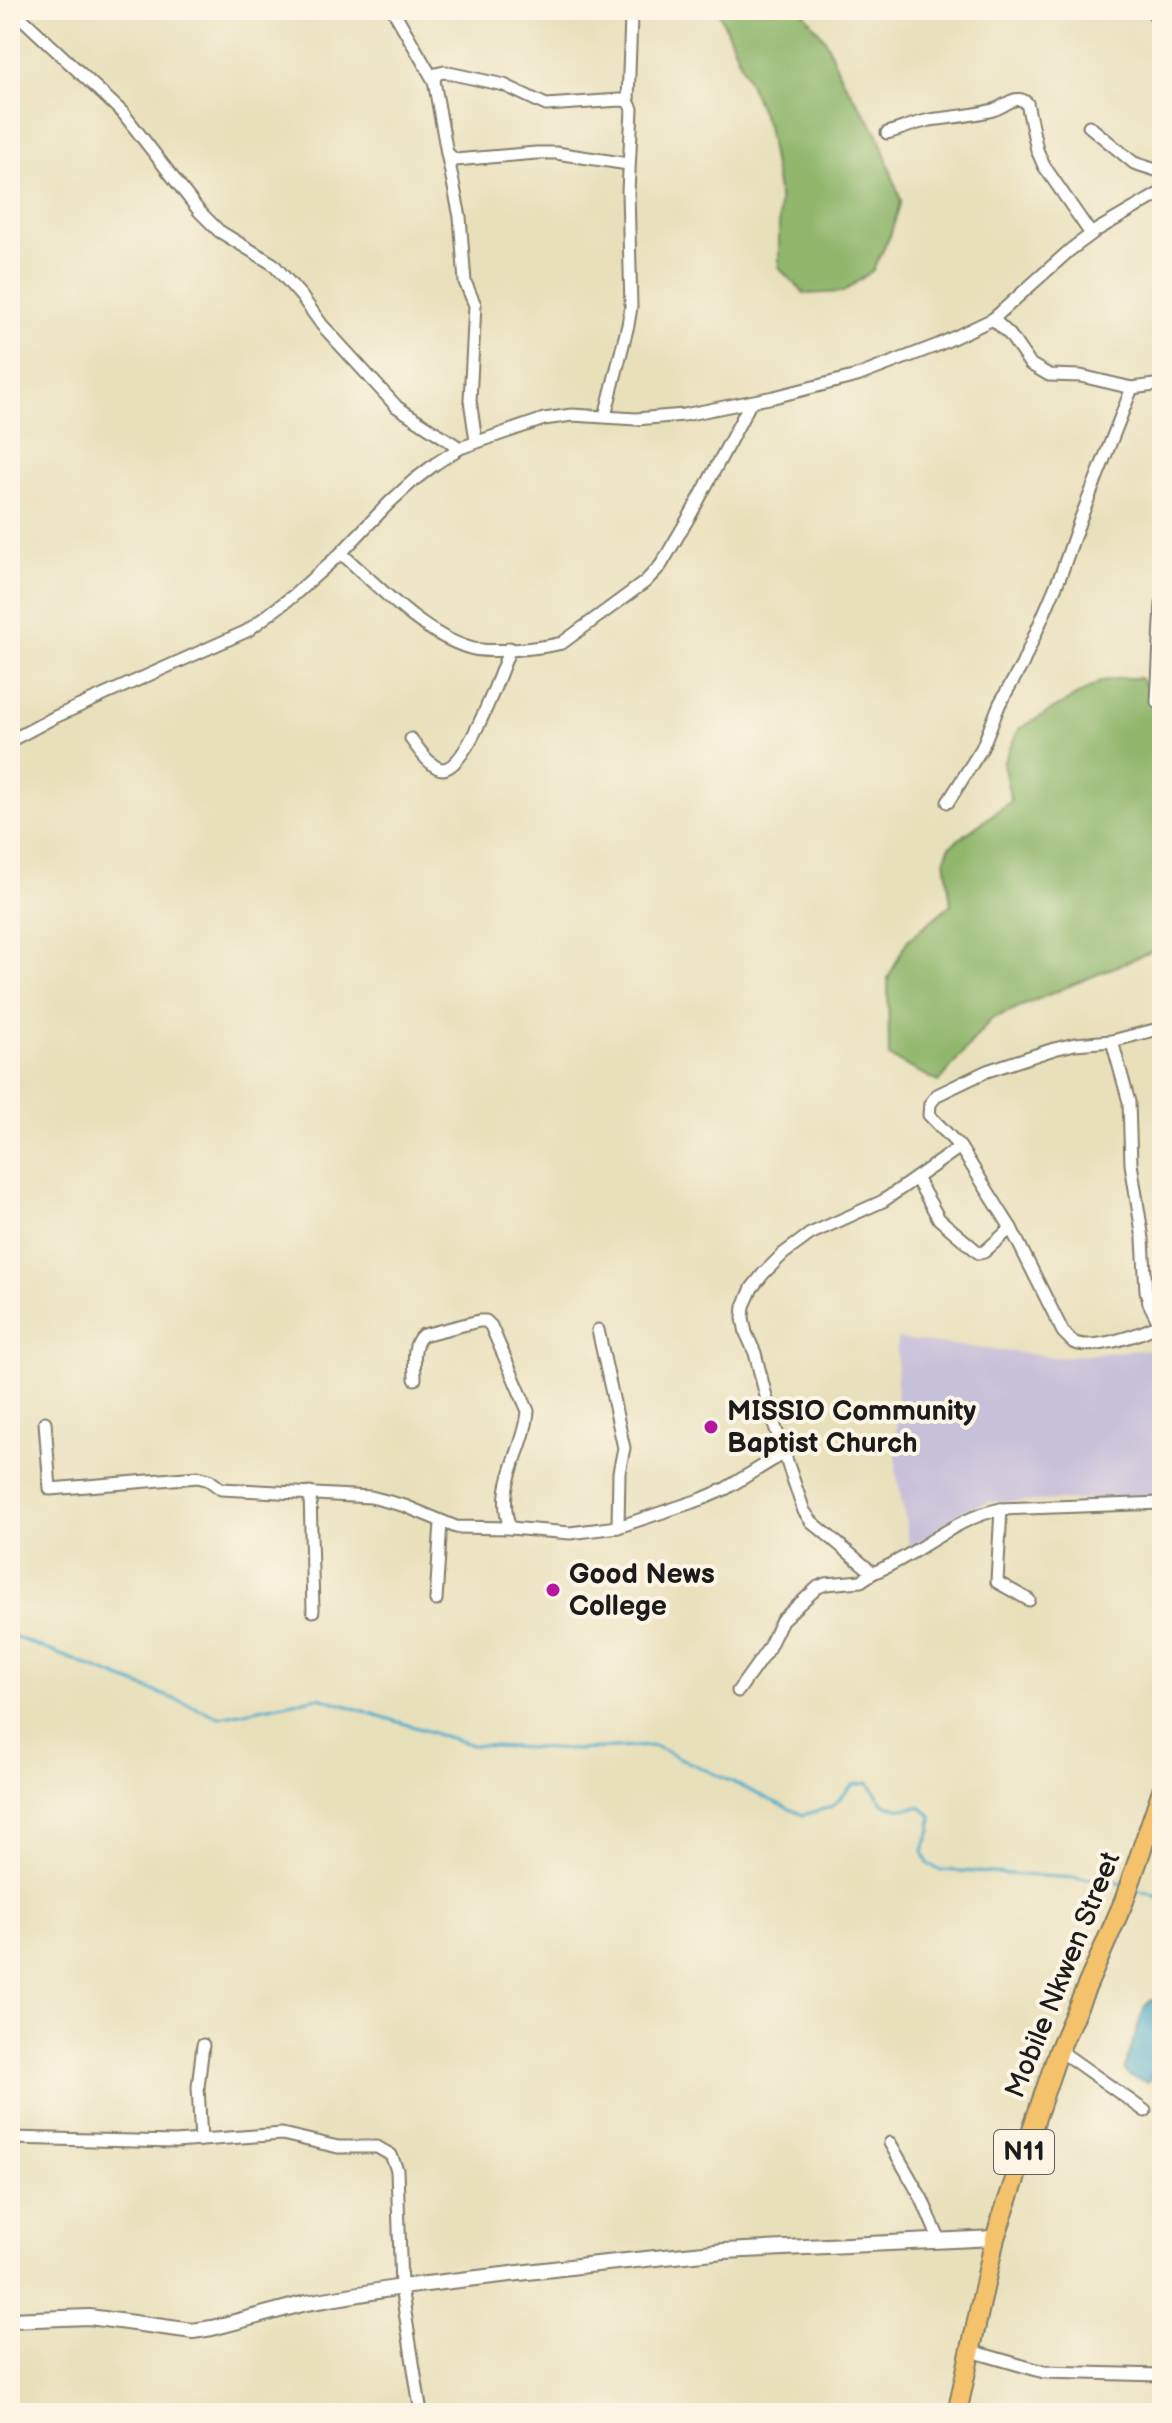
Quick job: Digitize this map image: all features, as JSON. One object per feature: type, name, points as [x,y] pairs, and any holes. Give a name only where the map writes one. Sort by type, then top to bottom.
[{"type":"highway","name":"Mobile Nkwen Street","points":[[957,2413],[995,2238],[1059,2050],[1159,1815],[1162,1790]]},
{"type":"street","points":[[13,10],[123,113],[199,211],[219,231],[273,264],[322,325],[397,407],[460,448]]},
{"type":"street","points":[[393,10],[434,81],[460,217],[465,282],[475,305],[470,400],[476,441]]},
{"type":"street","points":[[1153,10],[1162,22]]},
{"type":"street","points":[[605,416],[631,307],[628,164],[632,109],[628,101],[631,17]]},
{"type":"street","points":[[434,81],[436,74],[444,72],[490,81],[546,105],[628,101]]},
{"type":"street","points":[[887,133],[925,121],[959,118],[997,109],[1017,98],[1023,99],[1027,103],[1037,150],[1044,166],[1091,234]]},
{"type":"street","points":[[1089,126],[1134,163],[1162,172]]},
{"type":"street","points":[[447,153],[455,160],[556,153],[628,164]]},
{"type":"street","points":[[10,741],[55,717],[247,631],[293,596],[341,553],[413,481],[460,448],[544,419],[572,415],[659,418],[684,415],[857,376],[938,345],[993,319],[1091,234],[1162,192]]},
{"type":"street","points":[[993,319],[1010,335],[1030,364],[1049,375],[1081,376],[1132,388],[1162,384]]},
{"type":"street","points":[[948,802],[982,748],[1000,703],[1022,665],[1061,574],[1132,388]]},
{"type":"street","points":[[341,553],[431,628],[471,648],[562,643],[645,582],[661,565],[751,402]]},
{"type":"street","points":[[1157,702],[1162,603]]},
{"type":"street","points":[[411,739],[437,767],[453,766],[482,719],[510,648]]},
{"type":"street","points":[[1112,1041],[1129,1102],[1131,1164],[1143,1239],[1146,1291],[1161,1324],[1143,1333],[1085,1345],[1073,1342],[1063,1332],[1011,1228],[960,1147],[929,1115],[930,1104],[937,1095],[965,1080],[1054,1049],[1112,1041],[1162,1028]]},
{"type":"street","points":[[873,1573],[811,1521],[804,1511],[743,1318],[744,1306],[763,1274],[810,1234],[883,1201],[960,1147]]},
{"type":"street","points":[[916,1178],[939,1219],[979,1253],[1011,1228]]},
{"type":"street","points":[[415,1379],[415,1346],[423,1335],[479,1321],[486,1321],[491,1326],[528,1411],[505,1498],[505,1513],[510,1528]]},
{"type":"street","points":[[598,1330],[624,1448],[619,1472],[618,1527]]},
{"type":"street","points":[[45,1422],[50,1489],[198,1477],[209,1480],[221,1489],[382,1499],[441,1522],[470,1528],[570,1533],[618,1527],[702,1499],[725,1489],[784,1453]]},
{"type":"street","points":[[310,1493],[313,1611]]},
{"type":"street","points":[[738,1691],[768,1649],[782,1620],[818,1587],[861,1581],[972,1516],[1001,1509],[1162,1503]]},
{"type":"street","points":[[1001,1509],[997,1582],[1029,1600]]},
{"type":"street","points":[[436,1600],[441,1522]]},
{"type":"street","points":[[201,2140],[198,2087],[203,2045]]},
{"type":"street","points":[[1059,2050],[1145,2111]]},
{"type":"street","points":[[10,2138],[175,2142],[282,2134],[338,2147],[377,2147],[391,2155],[397,2170],[401,2287],[421,2413]]},
{"type":"street","points":[[890,2143],[922,2199],[939,2239]]},
{"type":"street","points":[[10,2320],[89,2317],[193,2331],[306,2303],[401,2287],[724,2251],[995,2238]]},
{"type":"street","points":[[971,2351],[1044,2372],[1162,2375]]},
{"type":"shaded area","points":[[897,1339],[1055,1357],[1162,1348],[1162,1498],[989,1502],[965,1510],[910,1548],[896,1470]]},
{"type":"green space","points":[[718,10],[802,10],[825,39],[841,77],[878,134],[901,201],[890,236],[873,270],[843,292],[805,294],[779,268],[779,197],[767,125]]},
{"type":"green space","points":[[1140,678],[1162,709],[1162,947],[991,1019],[939,1082],[889,1057],[888,978],[907,941],[951,904],[945,858],[950,846],[1011,801],[1003,763],[1019,729],[1102,681]]},
{"type":"water","points":[[1151,2000],[1162,2005],[1162,2056],[1148,2082],[1130,2076],[1124,2070],[1145,2006]]},
{"type":"waterway","points":[[10,1635],[220,1717],[319,1697],[472,1745],[575,1750],[654,1746],[803,1815],[831,1807],[853,1785],[868,1783],[884,1804],[900,1809],[920,1807],[932,1816],[931,1831],[923,1851],[928,1864],[941,1870],[1110,1880],[1124,1885]]},
{"type":"waterway","points":[[1135,1889],[1162,1898]]},
{"type":"place","name":"MISSIO Community Baptist Church","points":[[711,1427]]},
{"type":"place","name":"Good News College","points":[[553,1590]]}]
